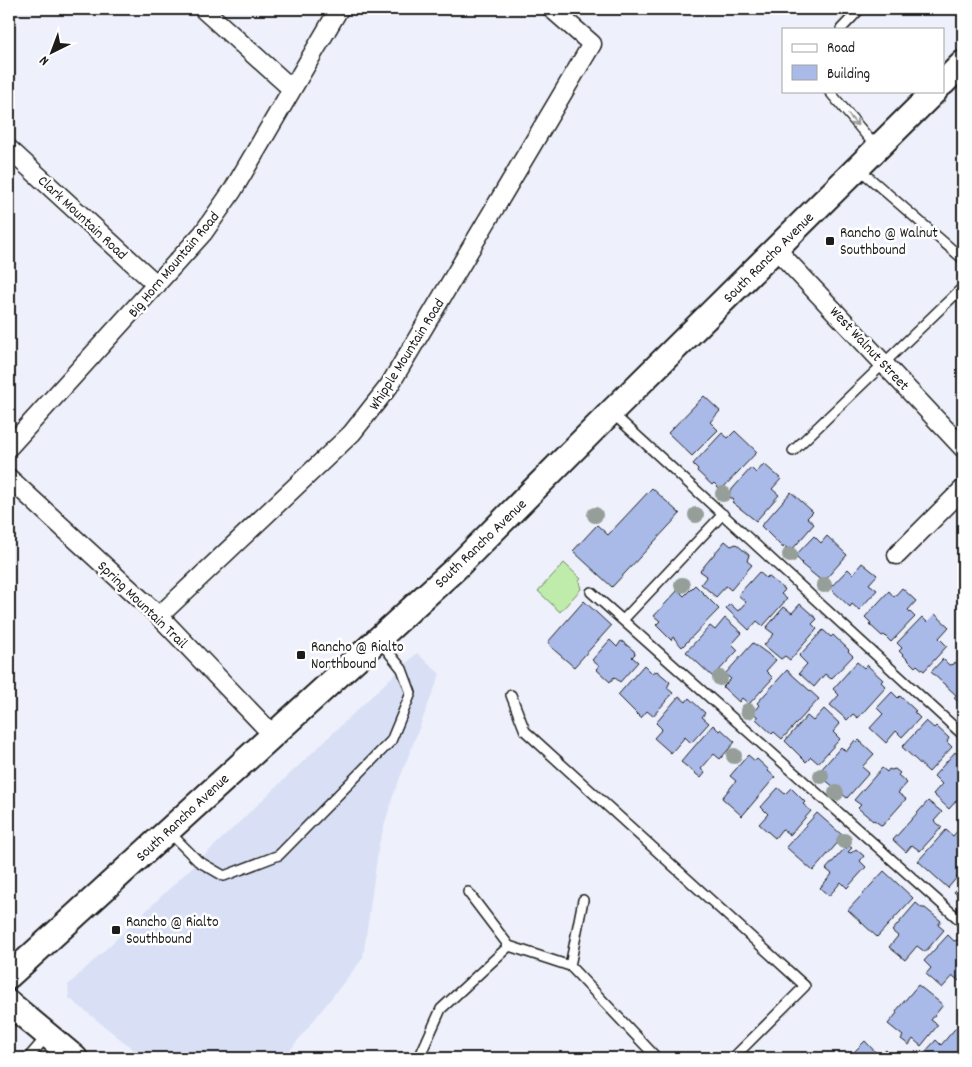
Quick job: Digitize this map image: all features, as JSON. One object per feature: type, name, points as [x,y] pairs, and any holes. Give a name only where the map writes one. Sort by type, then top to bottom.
[{"type":"street","points":[[203,9],[292,88]]},
{"type":"street","name":"Big Horn Mountain Road","points":[[9,447],[158,285],[203,233],[233,190],[339,9]]},
{"type":"street","name":"Whipple Mountain Road","points":[[159,616],[352,433],[373,408],[394,377],[592,44],[552,9]]},
{"type":"street","points":[[944,82],[963,63]]},
{"type":"street","name":"South Rancho Avenue","points":[[9,976],[272,734],[456,569],[611,412],[934,92]]},
{"type":"street","name":"Clark Mountain Road","points":[[9,149],[158,285]]},
{"type":"street","name":"West Walnut Street","points":[[776,249],[963,448]]},
{"type":"street","name":"Spring Mountain Trail","points":[[9,478],[159,616],[272,734]]},
{"type":"street","points":[[897,555],[963,490]]},
{"type":"street","points":[[9,1003],[75,1058]]},
{"type":"lane","points":[[842,28],[860,9]]},
{"type":"lane","points":[[830,92],[877,148]]},
{"type":"lane","points":[[858,168],[963,259]]},
{"type":"lane","points":[[793,451],[963,287]]},
{"type":"lane","points":[[611,412],[963,735]]},
{"type":"lane","points":[[623,620],[723,514]]},
{"type":"lane","points":[[592,592],[963,923]]},
{"type":"lane","points":[[168,831],[198,861],[224,876],[279,855],[391,741],[411,693],[402,669],[378,639]]},
{"type":"lane","points":[[511,695],[525,731],[805,986],[733,1058]]},
{"type":"lane","points":[[468,892],[509,946],[570,966],[657,1058]]},
{"type":"lane","points":[[570,966],[583,900]]},
{"type":"lane","points":[[419,1058],[441,1009],[509,946]]},
{"type":"lane","points":[[28,1058],[48,1035]]},
{"type":"shaded area","points":[[417,653],[440,674],[393,796],[379,844],[363,958],[284,1058],[144,1058],[69,998],[68,985]]},
{"type":"green space","points":[[564,563],[581,579],[579,581],[581,589],[560,612],[538,591]]},
{"type":"building","points":[[704,396],[720,411],[710,422],[718,430],[692,456],[668,433]]},
{"type":"building","points":[[735,431],[757,452],[721,490],[714,483],[712,485],[697,471],[698,469],[693,464],[722,433],[728,438]]},
{"type":"building","points":[[764,464],[781,479],[772,489],[779,495],[756,521],[732,502],[734,500],[727,495],[751,468],[756,473]]},
{"type":"building","points":[[652,488],[680,514],[612,587],[573,551],[597,525],[608,535]]},
{"type":"building","points":[[791,492],[813,512],[807,518],[814,524],[791,551],[784,546],[783,548],[761,526]]},
{"type":"building","points":[[814,536],[821,543],[827,536],[847,555],[823,582],[801,564],[795,556]]},
{"type":"building","points":[[725,541],[731,546],[736,544],[749,555],[747,561],[752,565],[731,590],[726,586],[716,597],[701,584],[707,576],[700,571]]},
{"type":"building","points":[[862,563],[877,575],[869,584],[877,590],[859,610],[852,604],[850,607],[830,588],[848,569],[853,574]]},
{"type":"building","points":[[759,572],[766,578],[768,576],[785,590],[781,594],[787,599],[763,626],[757,621],[749,630],[726,608],[730,604],[738,611],[746,602],[738,595]]},
{"type":"building","points":[[695,585],[719,609],[682,647],[673,637],[671,640],[656,625],[660,621],[654,616],[678,590],[684,596]]},
{"type":"building","points":[[902,588],[916,601],[908,610],[915,617],[891,642],[869,624],[871,623],[865,617],[889,591],[894,597]]},
{"type":"building","points":[[584,601],[611,626],[574,667],[552,648],[548,642]]},
{"type":"building","points":[[800,604],[817,619],[812,624],[817,629],[790,660],[785,656],[781,659],[764,645],[774,634],[766,628],[784,607],[792,613]]},
{"type":"building","points":[[935,614],[949,627],[939,638],[947,646],[924,671],[917,665],[915,667],[899,651],[902,648],[897,643],[922,617],[927,622]]},
{"type":"building","points":[[725,618],[742,633],[732,644],[738,650],[713,677],[686,652],[710,626],[715,630]]},
{"type":"building","points":[[823,630],[831,637],[833,635],[853,656],[831,679],[825,674],[814,687],[799,673],[807,664],[799,656]]},
{"type":"building","points":[[610,640],[617,647],[621,641],[623,642],[634,651],[635,654],[632,657],[638,662],[620,682],[614,677],[610,682],[596,669],[599,666],[592,660]]},
{"type":"building","points":[[753,643],[776,660],[766,671],[773,678],[749,704],[742,698],[739,702],[723,687],[731,679],[725,674]]},
{"type":"building","points":[[943,659],[949,665],[955,662],[960,666],[963,662],[962,706],[954,698],[956,695],[931,672]]},
{"type":"building","points":[[857,662],[864,668],[867,665],[883,680],[881,682],[886,687],[858,718],[853,714],[847,720],[830,705],[839,695],[833,689]]},
{"type":"building","points":[[644,665],[652,673],[657,671],[670,682],[667,688],[673,693],[653,716],[647,711],[641,718],[618,695]]},
{"type":"building","points":[[787,670],[819,699],[782,739],[774,732],[772,734],[756,719],[758,717],[753,713],[759,705],[757,703]]},
{"type":"building","points":[[892,692],[898,698],[900,696],[916,711],[914,712],[920,718],[902,737],[896,731],[886,743],[870,728],[883,714],[877,708]]},
{"type":"building","points":[[679,696],[686,702],[689,698],[705,713],[702,717],[709,723],[691,743],[685,737],[671,753],[654,738],[662,729],[656,723]]},
{"type":"building","points":[[824,709],[840,724],[833,732],[840,739],[818,763],[811,757],[806,762],[785,741],[807,716],[813,721]]},
{"type":"building","points":[[926,721],[934,728],[936,726],[949,738],[947,742],[952,747],[929,772],[902,747]]},
{"type":"building","points":[[713,725],[719,731],[721,729],[735,742],[720,759],[714,754],[701,769],[705,773],[701,778],[681,762]]},
{"type":"building","points":[[855,740],[857,742],[859,740],[874,754],[862,767],[869,773],[847,798],[823,778],[825,777],[819,772],[841,747],[846,752]]},
{"type":"building","points":[[955,752],[963,760],[963,793],[949,809],[933,794],[942,784],[934,776]]},
{"type":"building","points":[[748,755],[755,761],[757,759],[775,777],[742,816],[722,798],[736,781],[730,776]]},
{"type":"building","points":[[882,768],[887,772],[889,769],[895,769],[900,773],[898,775],[907,783],[898,793],[906,799],[882,826],[858,808],[861,805],[854,800]]},
{"type":"building","points":[[778,788],[785,794],[791,788],[811,811],[790,835],[782,829],[775,838],[759,824],[768,814],[761,807]]},
{"type":"building","points":[[928,801],[942,812],[934,821],[942,827],[920,851],[912,845],[906,852],[893,840]]},
{"type":"building","points":[[817,813],[842,835],[839,838],[841,839],[813,871],[786,847]]},
{"type":"building","points":[[959,829],[963,833],[963,870],[948,888],[918,861],[946,830],[953,836]]},
{"type":"building","points":[[849,846],[852,848],[848,852],[851,853],[856,849],[864,856],[860,861],[866,867],[847,888],[841,882],[829,896],[820,888],[832,874],[826,869]]},
{"type":"building","points":[[884,871],[913,898],[877,937],[848,910]]},
{"type":"building","points":[[963,882],[963,904],[954,892]]},
{"type":"building","points":[[916,903],[941,921],[938,925],[944,930],[925,952],[917,946],[905,960],[889,947],[898,936],[892,931]]},
{"type":"building","points":[[948,935],[954,941],[958,940],[963,945],[963,976],[959,981],[953,976],[942,988],[926,974],[931,968],[924,961]]},
{"type":"building","points":[[918,985],[943,1005],[931,1020],[938,1025],[921,1046],[913,1039],[909,1045],[901,1039],[903,1036],[888,1024],[897,1013],[896,1011]]},
{"type":"building","points":[[960,1023],[963,1025],[963,1058],[930,1058],[924,1053],[936,1040],[941,1045]]},
{"type":"building","points":[[865,1041],[879,1056],[886,1050],[894,1058],[849,1057]]},
{"type":"place","name":"Rancho @ Walnut Southbound","points":[[830,241]]},
{"type":"place","name":"Rancho @ Rialto Northbound","points":[[301,655]]},
{"type":"place","name":"Rancho @ Rialto Southbound","points":[[116,930]]}]
